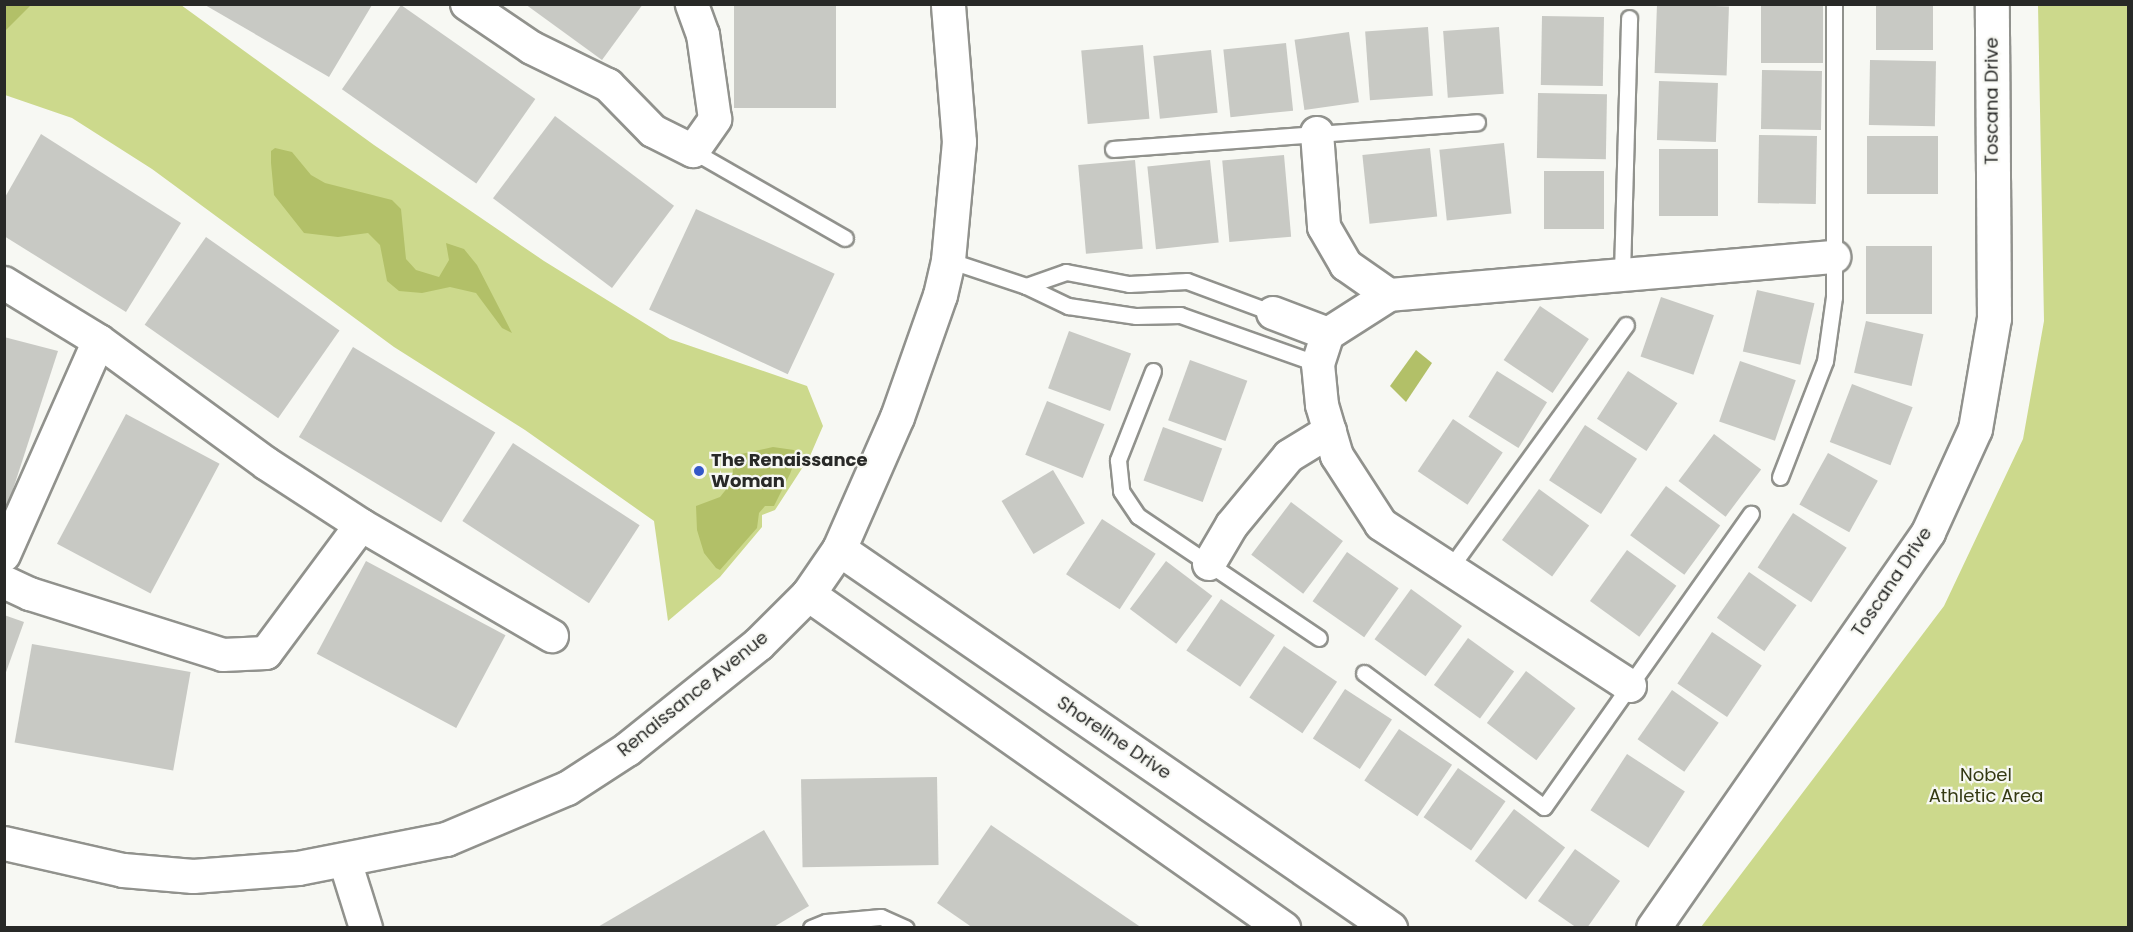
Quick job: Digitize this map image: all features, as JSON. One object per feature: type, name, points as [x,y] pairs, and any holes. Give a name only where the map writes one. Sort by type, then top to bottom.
[{"type":"street","points":[[467,4],[532,48],[609,85],[653,131],[693,151],[715,119],[703,36],[692,4]]},
{"type":"street","name":"Renaissance Avenue","points":[[4,843],[123,870],[193,876],[249,873],[345,861],[446,839],[567,788],[627,749],[722,676],[808,594],[839,549],[897,417],[940,295],[948,260],[959,142],[948,4]]},
{"type":"street","name":"Toscana Drive","points":[[1653,927],[1928,532],[1975,429],[1994,318],[1992,4]]},
{"type":"street","points":[[1317,133],[1324,227],[1346,265],[1389,295]]},
{"type":"street","points":[[1630,686],[1381,524],[1337,456],[1329,431],[1322,405],[1318,364],[1328,334],[1389,295],[1622,273],[1834,257]]},
{"type":"street","points":[[4,283],[99,340],[267,464],[361,525],[552,636]]},
{"type":"street","points":[[1273,313],[1328,334]]},
{"type":"street","points":[[4,555],[99,340]]},
{"type":"street","points":[[1209,564],[1232,525],[1289,456],[1329,431]]},
{"type":"street","points":[[4,582],[30,594],[223,655],[270,664],[361,525]]},
{"type":"street","name":"Shoreline Drive","points":[[839,549],[1390,927]]},
{"type":"street","points":[[808,594],[1283,927]]},
{"type":"street","points":[[345,861],[366,927]]},
{"type":"lane","points":[[1780,477],[1825,361],[1834,297],[1834,4]]},
{"type":"lane","points":[[1622,273],[1629,18]]},
{"type":"lane","points":[[1113,149],[1477,122]]},
{"type":"lane","points":[[693,151],[845,238]]},
{"type":"lane","points":[[948,260],[1026,286],[1068,306],[1136,316],[1180,315],[1318,364]]},
{"type":"lane","points":[[1026,286],[1066,272],[1129,284],[1186,282],[1273,313]]},
{"type":"lane","points":[[1450,568],[1626,325]]},
{"type":"lane","points":[[1153,371],[1118,460],[1121,491],[1138,516],[1319,638]]},
{"type":"lane","points":[[1364,673],[1545,807],[1751,514]]},
{"type":"lane","points":[[811,927],[826,922],[881,917],[906,927]]},
{"type":"green space","points":[[4,5],[181,5],[374,145],[544,261],[670,339],[807,386],[823,426],[810,456],[775,510],[762,515],[762,527],[720,577],[668,621],[654,521],[525,430],[394,347],[152,169],[72,118],[5,95]]},
{"type":"green space","name":"Nobel Athletic Area","points":[[2038,5],[2128,5],[2128,927],[1701,927],[1944,606],[2023,439],[2044,321]]},
{"type":"shaded area","points":[[4,5],[31,5],[5,31]]},
{"type":"shaded area","points":[[275,148],[292,152],[311,175],[325,183],[392,200],[401,209],[406,259],[416,270],[439,277],[449,260],[446,243],[464,249],[477,265],[512,333],[502,328],[476,293],[450,287],[422,293],[399,291],[387,281],[380,245],[368,233],[338,237],[304,233],[274,195],[271,151]]},
{"type":"shaded area","points":[[1416,350],[1432,363],[1406,402],[1390,386]]},
{"type":"shaded area","points":[[773,447],[794,450],[797,455],[790,474],[774,506],[765,506],[759,513],[757,528],[720,570],[704,553],[697,530],[696,506],[720,497],[728,487],[733,476],[732,456]]},
{"type":"building","points":[[525,4],[643,4],[602,60]]},
{"type":"building","points":[[734,4],[836,4],[836,108],[734,108]]},
{"type":"building","points":[[1657,4],[1729,7],[1727,75],[1655,73]]},
{"type":"building","points":[[1761,4],[1823,4],[1823,63],[1761,63]]},
{"type":"building","points":[[1876,4],[1933,4],[1933,50],[1876,50]]},
{"type":"building","points":[[205,5],[372,5],[329,77]]},
{"type":"building","points":[[401,5],[535,99],[476,183],[342,89]]},
{"type":"building","points":[[1542,16],[1604,17],[1603,86],[1541,85]]},
{"type":"building","points":[[1428,27],[1433,96],[1370,100],[1365,31]]},
{"type":"building","points":[[1499,27],[1504,94],[1448,98],[1443,31]]},
{"type":"building","points":[[1349,32],[1359,102],[1304,110],[1295,40]]},
{"type":"building","points":[[1286,43],[1293,111],[1230,117],[1223,50]]},
{"type":"building","points":[[1143,45],[1149,119],[1088,124],[1081,50]]},
{"type":"building","points":[[1211,50],[1218,113],[1160,119],[1153,56]]},
{"type":"building","points":[[1870,60],[1936,61],[1935,126],[1869,125]]},
{"type":"building","points":[[1762,70],[1822,71],[1821,130],[1761,129]]},
{"type":"building","points":[[1659,81],[1718,83],[1716,142],[1657,140]]},
{"type":"building","points":[[1538,93],[1607,94],[1606,159],[1537,158]]},
{"type":"building","points":[[555,116],[674,206],[612,288],[493,198]]},
{"type":"building","points":[[41,134],[181,223],[126,312],[4,236],[4,199]]},
{"type":"building","points":[[1759,135],[1817,136],[1816,204],[1758,203]]},
{"type":"building","points":[[1867,136],[1938,136],[1938,194],[1867,194]]},
{"type":"building","points":[[1504,143],[1511,214],[1447,220],[1439,150]]},
{"type":"building","points":[[1430,148],[1437,217],[1370,224],[1362,155]]},
{"type":"building","points":[[1659,149],[1718,149],[1718,216],[1659,216]]},
{"type":"building","points":[[1284,155],[1291,237],[1229,242],[1222,160]]},
{"type":"building","points":[[1135,160],[1143,249],[1086,254],[1078,165]]},
{"type":"building","points":[[1210,160],[1219,243],[1156,249],[1147,167]]},
{"type":"building","points":[[1544,171],[1604,171],[1604,229],[1544,229]]},
{"type":"building","points":[[696,209],[835,274],[788,374],[649,310]]},
{"type":"building","points":[[206,237],[340,330],[278,418],[145,325]]},
{"type":"building","points":[[1866,246],[1932,246],[1932,314],[1866,314]]},
{"type":"building","points":[[1757,290],[1814,303],[1800,365],[1743,351]]},
{"type":"building","points":[[1661,297],[1714,315],[1693,375],[1640,357]]},
{"type":"building","points":[[1540,306],[1589,339],[1553,393],[1504,360]]},
{"type":"building","points":[[1866,321],[1923,334],[1912,386],[1854,373]]},
{"type":"building","points":[[1069,331],[1131,354],[1110,411],[1048,388]]},
{"type":"building","points":[[4,337],[58,351],[5,514],[4,514]]},
{"type":"building","points":[[353,347],[495,432],[441,522],[299,437]]},
{"type":"building","points":[[1190,360],[1247,381],[1225,441],[1168,420]]},
{"type":"building","points":[[1740,361],[1796,380],[1775,441],[1719,422]]},
{"type":"building","points":[[1497,371],[1547,402],[1518,448],[1468,417]]},
{"type":"building","points":[[1628,371],[1677,403],[1646,451],[1597,419]]},
{"type":"building","points":[[1852,384],[1913,407],[1890,465],[1830,442]]},
{"type":"building","points":[[1047,401],[1104,424],[1083,478],[1025,455]]},
{"type":"building","points":[[126,414],[220,464],[151,594],[57,544]]},
{"type":"building","points":[[1453,419],[1503,453],[1468,505],[1418,471]]},
{"type":"building","points":[[1585,425],[1637,459],[1601,514],[1549,480]]},
{"type":"building","points":[[1163,427],[1222,449],[1203,502],[1144,481]]},
{"type":"building","points":[[1714,434],[1761,470],[1726,517],[1678,481]]},
{"type":"building","points":[[513,443],[640,525],[589,603],[462,521]]},
{"type":"building","points":[[1828,453],[1878,481],[1849,532],[1799,505]]},
{"type":"building","points":[[1053,470],[1085,523],[1034,554],[1002,501]]},
{"type":"building","points":[[1666,486],[1720,525],[1684,575],[1630,535]]},
{"type":"building","points":[[1539,489],[1589,525],[1552,576],[1502,540]]},
{"type":"building","points":[[1291,502],[1343,541],[1303,594],[1251,555]]},
{"type":"building","points":[[1793,513],[1847,548],[1811,602],[1758,568]]},
{"type":"building","points":[[1102,519],[1156,554],[1120,609],[1066,574]]},
{"type":"building","points":[[1627,550],[1676,586],[1639,637],[1590,601]]},
{"type":"building","points":[[1347,552],[1399,588],[1364,637],[1313,601]]},
{"type":"building","points":[[366,561],[506,635],[456,728],[317,654]]},
{"type":"building","points":[[1166,561],[1212,596],[1176,644],[1130,609]]},
{"type":"building","points":[[1749,572],[1797,605],[1764,651],[1717,618]]},
{"type":"building","points":[[1411,589],[1462,626],[1426,676],[1375,639]]},
{"type":"building","points":[[1221,599],[1275,635],[1240,687],[1186,650]]},
{"type":"building","points":[[4,615],[24,622],[5,675],[4,675]]},
{"type":"building","points":[[1712,632],[1762,666],[1727,717],[1677,683]]},
{"type":"building","points":[[1468,638],[1514,672],[1480,718],[1434,685]]},
{"type":"building","points":[[32,644],[191,672],[173,770],[15,742]]},
{"type":"building","points":[[1284,646],[1337,682],[1302,733],[1249,697]]},
{"type":"building","points":[[1526,671],[1576,708],[1536,760],[1487,723]]},
{"type":"building","points":[[1345,689],[1392,719],[1360,769],[1313,738]]},
{"type":"building","points":[[1672,690],[1719,723],[1684,772],[1638,739]]},
{"type":"building","points":[[1399,729],[1452,765],[1417,816],[1364,780]]},
{"type":"building","points":[[1627,754],[1685,792],[1648,848],[1591,810]]},
{"type":"building","points":[[1458,768],[1506,801],[1471,850],[1424,817]]},
{"type":"building","points":[[937,777],[939,865],[803,867],[801,779]]},
{"type":"building","points":[[1514,809],[1565,848],[1526,899],[1475,861]]},
{"type":"building","points":[[991,825],[1142,928],[973,928],[937,903]]},
{"type":"building","points":[[764,830],[809,906],[772,928],[596,928]]},
{"type":"building","points":[[1575,849],[1620,881],[1587,928],[1577,928],[1538,901]]},
{"type":"place","name":"The Renaissance Woman","points":[[699,471]]}]
